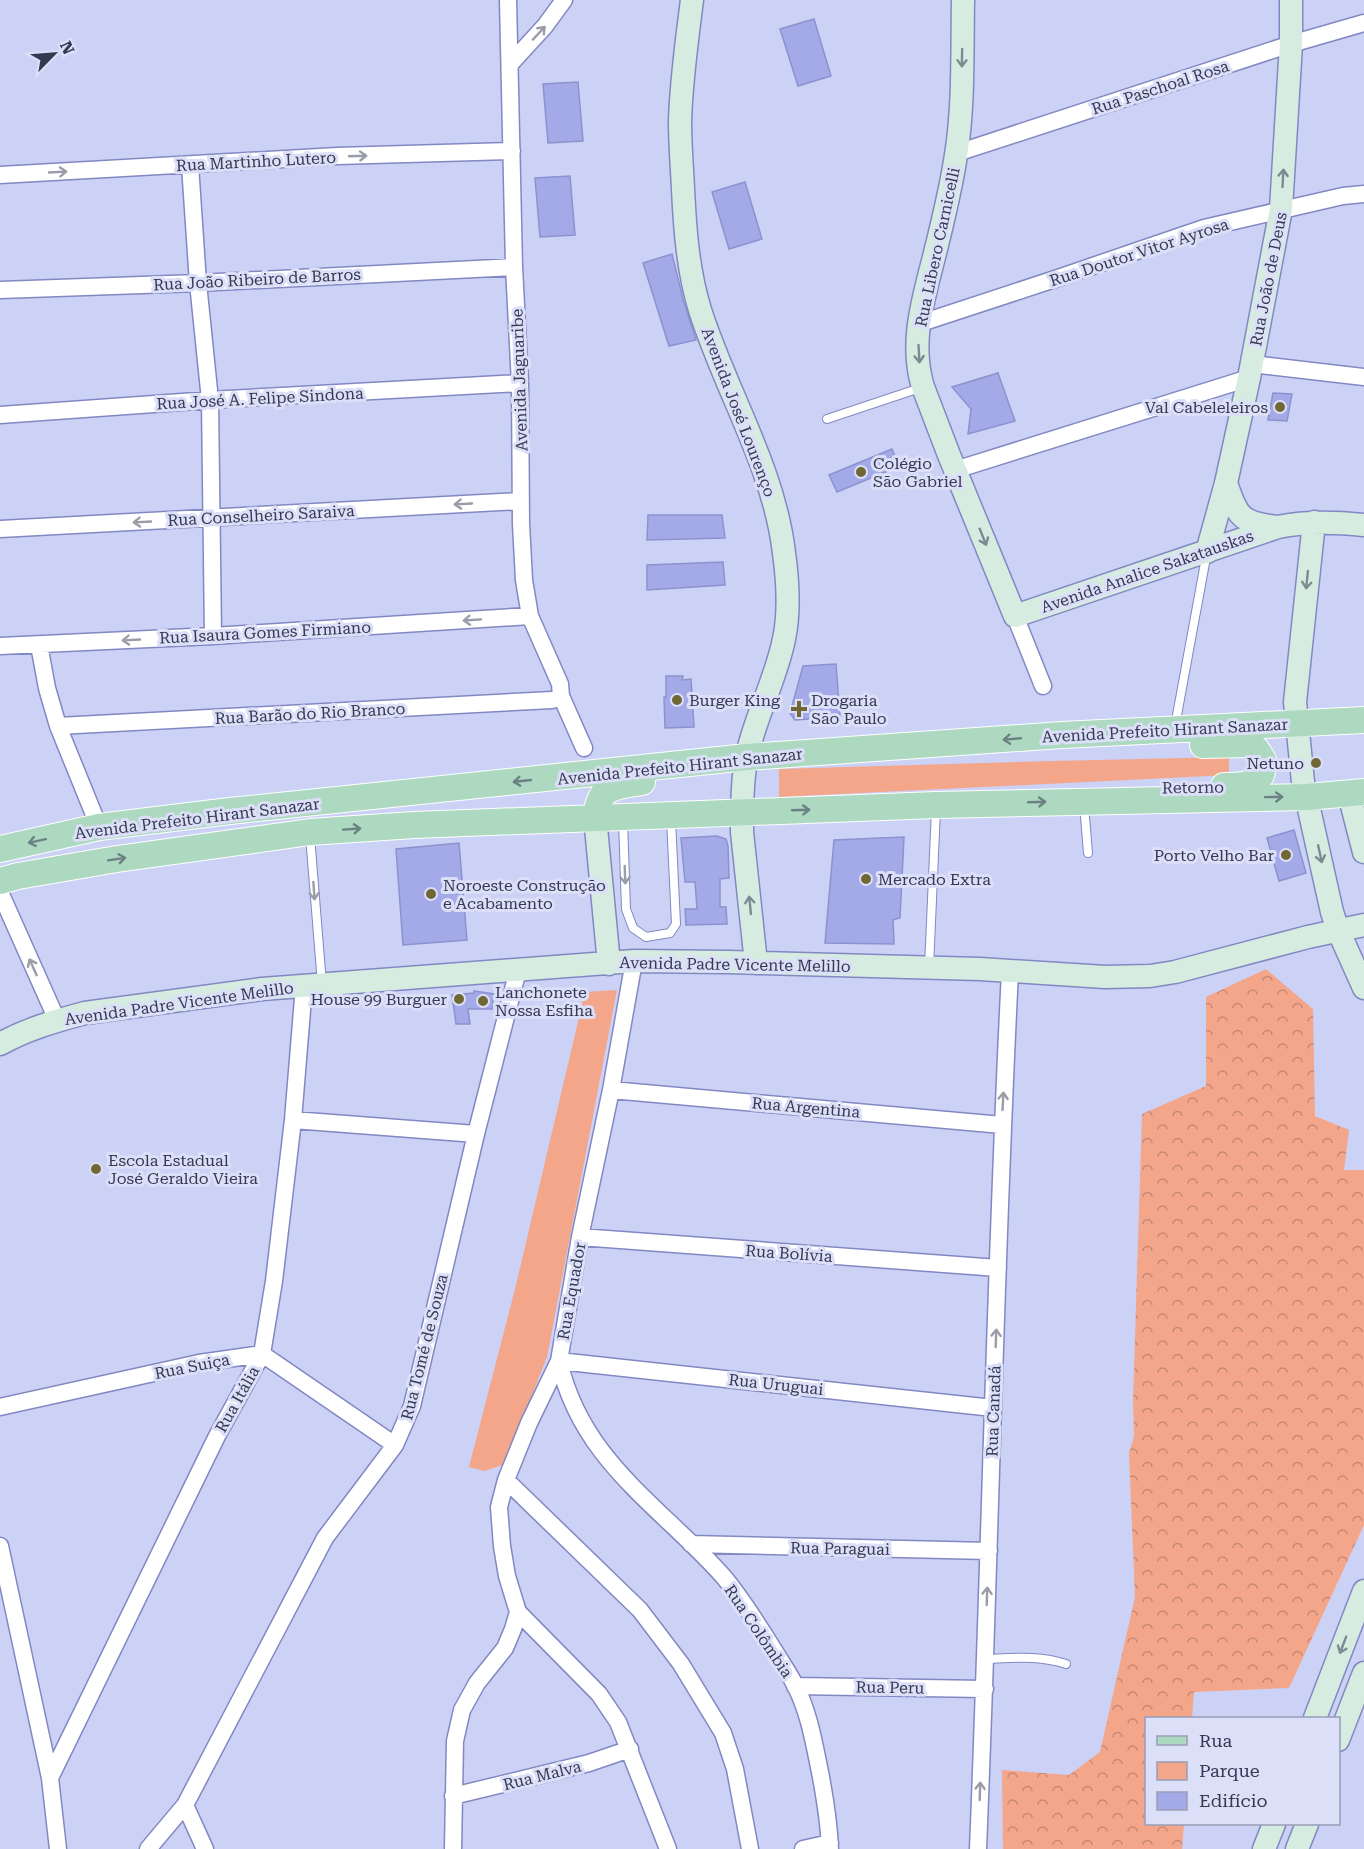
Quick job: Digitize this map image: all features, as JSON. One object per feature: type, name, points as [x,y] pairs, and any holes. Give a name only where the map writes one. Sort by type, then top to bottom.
[{"type":"main road","name":"Avenida José Lourenço","points":[[692,0],[682,81],[680,124],[684,214],[690,268],[706,326],[761,463],[777,511],[788,597],[784,639],[747,757],[742,813],[756,963]]},
{"type":"main road","name":"Rua Libero Carnicelli","points":[[963,0],[957,153],[918,324],[918,354],[923,387],[1015,616]]},
{"type":"main road","name":"Rua João de Deus","points":[[1207,552],[1226,483],[1251,371],[1281,209],[1291,44],[1291,0]]},
{"type":"main road","name":"Avenida Analice Sakatauskas","points":[[1226,483],[1236,510],[1244,519],[1260,525],[1278,527]]},
{"type":"main road","name":"Avenida Analice Sakatauskas","points":[[1015,616],[1278,527],[1314,522],[1364,525]]},
{"type":"main road","points":[[1314,522],[1294,702],[1297,733],[1305,790],[1338,930],[1363,983]]},
{"type":"main road","name":"Avenida Prefeito Hirant Sanazar","points":[[0,849],[99,827],[230,811],[747,757],[1123,732],[1175,730],[1297,733],[1364,720]]},
{"type":"main road","name":"Retorno","points":[[1093,801],[1131,788],[1239,785],[1254,781],[1261,775],[1263,760],[1256,748],[1249,744],[1147,746],[1123,732]]},
{"type":"main road","points":[[609,964],[595,818],[601,796],[606,791],[625,785],[676,775],[695,763]]},
{"type":"main road","name":"Avenida Prefeito Hirant Sanazar","points":[[0,881],[117,859],[310,832],[414,825],[670,814],[1093,801],[1305,790],[1356,793]]},
{"type":"main road","points":[[1356,793],[1364,852]]},
{"type":"main road","name":"Avenida Padre Vicente Melillo","points":[[0,1044],[19,1033],[57,1020],[94,1012],[262,989],[634,961],[929,968],[1105,977],[1150,976],[1175,972],[1364,925]]},
{"type":"main road","points":[[1316,1717],[1364,1591]]},
{"type":"main road","points":[[1340,1735],[1364,1673]]},
{"type":"main road","points":[[1264,1849],[1274,1825]]},
{"type":"main road","points":[[1297,1849],[1307,1825]]},
{"type":"street","name":"Avenida Jaguaribe","points":[[508,0],[524,580],[530,616],[560,684],[561,696],[584,748]]},
{"type":"street","points":[[511,63],[545,26],[564,0]]},
{"type":"street","name":"Rua Paschoal Rosa","points":[[957,153],[1291,44],[1364,23]]},
{"type":"street","name":"Rua Martinho Lutero","points":[[0,175],[337,156],[512,151]]},
{"type":"street","points":[[190,165],[198,283],[210,400],[213,636]]},
{"type":"street","name":"Rua Doutor Vitor Ayrosa","points":[[918,324],[1204,228],[1281,209],[1364,194]]},
{"type":"street","name":"Rua João Ribeiro de Barros","points":[[0,290],[198,283],[514,267]]},
{"type":"street","points":[[955,470],[1251,371],[1364,378]]},
{"type":"street","name":"Rua José A. Felipe Sindona","points":[[0,415],[210,400],[520,383]]},
{"type":"street","name":"Rua Conselheiro Saraiva","points":[[0,529],[521,501]]},
{"type":"street","name":"Rua Isaura Gomes Firmiano","points":[[0,646],[213,636],[530,616]]},
{"type":"street","name":"Rua Libero Carnicelli","points":[[1015,616],[1043,686]]},
{"type":"street","points":[[39,645],[47,688],[58,726],[99,827]]},
{"type":"street","name":"Rua Barão do Rio Branco","points":[[58,726],[552,700],[561,696]]},
{"type":"street","points":[[0,892],[57,1020]]},
{"type":"street","name":"Rua Equador","points":[[518,1611],[507,1576],[499,1507],[506,1480],[529,1423],[559,1361],[580,1237],[634,961]]},
{"type":"street","name":"Rua Tomé de Souza","points":[[148,1849],[185,1805],[325,1539],[395,1446],[412,1406],[476,1134],[519,970]]},
{"type":"street","name":"Rua Canadá","points":[[978,1849],[1002,1125],[1010,972]]},
{"type":"street","name":"Rua Itália","points":[[50,1778],[217,1437],[262,1354],[274,1281],[292,1120],[313,986]]},
{"type":"street","name":"Rua Argentina","points":[[610,1090],[1002,1125]]},
{"type":"street","points":[[292,1120],[476,1134]]},
{"type":"street","name":"Rua Bolívia","points":[[580,1237],[998,1268]]},
{"type":"street","points":[[262,1354],[395,1446]]},
{"type":"street","name":"Rua Suiça","points":[[0,1407],[199,1363],[262,1354]]},
{"type":"street","name":"Rua Uruguai","points":[[559,1361],[993,1408]]},
{"type":"street","name":"Rua Colômbia","points":[[559,1361],[564,1383],[590,1436],[613,1467],[722,1576],[748,1610],[795,1686],[806,1712],[814,1742],[827,1809],[830,1846]]},
{"type":"street","points":[[506,1480],[640,1610],[681,1664],[723,1733],[735,1769],[750,1849]]},
{"type":"street","name":"Rua Paraguai","points":[[691,1544],[988,1551]]},
{"type":"street","points":[[0,1546],[50,1778],[58,1849]]},
{"type":"street","points":[[518,1611],[599,1694],[618,1722],[668,1849]]},
{"type":"street","points":[[453,1849],[455,1741],[462,1710],[477,1683],[505,1648],[518,1611]]},
{"type":"street","name":"Rua Peru","points":[[795,1686],[985,1689]]},
{"type":"street","name":"Rua Malva","points":[[453,1796],[579,1766],[630,1749]]},
{"type":"street","points":[[185,1805],[205,1849]]},
{"type":"street","points":[[803,1849],[830,1846]]},
{"type":"lane","points":[[827,419],[923,387]]},
{"type":"lane","points":[[1175,730],[1207,552]]},
{"type":"lane","points":[[1088,852],[1093,801]]},
{"type":"lane","points":[[929,968],[936,805]]},
{"type":"lane","points":[[623,816],[626,909],[633,928],[646,937],[670,933],[676,924],[670,814]]},
{"type":"lane","points":[[310,832],[313,986]]},
{"type":"lane","points":[[985,1659],[1038,1658],[1052,1659],[1066,1664]]},
{"type":"green space","points":[[1229,757],[1229,775],[779,797],[779,769]]},
{"type":"green space","points":[[1266,969],[1313,1009],[1315,1116],[1349,1130],[1344,1170],[1364,1170],[1364,1525],[1289,1688],[1194,1692],[1192,1717],[1145,1717],[1145,1825],[1184,1825],[1182,1849],[1003,1849],[1002,1770],[1069,1775],[1100,1752],[1135,1597],[1129,1453],[1134,1436],[1133,1401],[1142,1114],[1206,1086],[1206,997]]},
{"type":"green space","points":[[617,990],[547,1357],[505,1464],[485,1471],[469,1467],[516,1285],[585,992]]},
{"type":"building","points":[[814,19],[831,76],[798,86],[780,29]]},
{"type":"building","points":[[578,82],[583,141],[548,143],[543,84]]},
{"type":"building","points":[[570,176],[575,235],[540,237],[535,178]]},
{"type":"building","points":[[745,182],[762,239],[729,249],[712,192]]},
{"type":"building","points":[[672,254],[696,340],[669,346],[643,263]]},
{"type":"building","points":[[998,373],[1015,421],[968,434],[971,409],[952,387]]},
{"type":"building","name":"Val Cabeleleiros","points":[[1273,393],[1292,394],[1287,421],[1268,420]]},
{"type":"building","name":"Colégio São Gabriel","points":[[892,449],[897,462],[890,465],[893,469],[837,492],[829,475]]},
{"type":"building","points":[[648,515],[722,515],[725,538],[647,540]]},
{"type":"building","points":[[723,562],[725,585],[647,590],[647,565]]},
{"type":"building","points":[[836,664],[840,717],[795,720],[790,713],[803,666]]},
{"type":"building","name":"Burger King","points":[[666,676],[683,676],[682,680],[691,679],[694,727],[665,728]]},
{"type":"building","name":"Porto Velho Bar","points":[[1294,830],[1306,873],[1279,881],[1267,838]]},
{"type":"building","points":[[717,836],[726,839],[728,846],[729,878],[720,879],[720,907],[726,907],[727,924],[686,925],[685,909],[697,909],[695,882],[685,882],[681,838]]},
{"type":"building","name":"Mercado Extra","points":[[904,837],[900,918],[893,920],[894,944],[825,943],[834,840]]},
{"type":"building","name":"Noroeste Construção e Acabamento","points":[[459,843],[467,940],[403,945],[396,849]]},
{"type":"building","points":[[474,991],[494,994],[492,1009],[468,1009],[470,1024],[456,1024],[452,995],[474,993]]},
{"type":"place","name":"Val Cabeleleiros","points":[[1280,407]]},
{"type":"place","name":"Colégio São Gabriel","points":[[861,472]]},
{"type":"place","name":"Burger King","points":[[677,700]]},
{"type":"place","name":"Drogaria São Paulo","points":[[799,709]]},
{"type":"place","name":"Netuno","points":[[1316,763]]},
{"type":"place","name":"Porto Velho Bar","points":[[1286,855]]},
{"type":"place","name":"Mercado Extra","points":[[866,879]]},
{"type":"place","name":"Noroeste Construção e Acabamento","points":[[431,894]]},
{"type":"place","name":"House 99 Burguer","points":[[459,999]]},
{"type":"place","name":"Lanchonete Nossa Esfiha","points":[[483,1001]]},
{"type":"place","name":"Escola Estadual José Geraldo Vieira","points":[[96,1169]]}]
